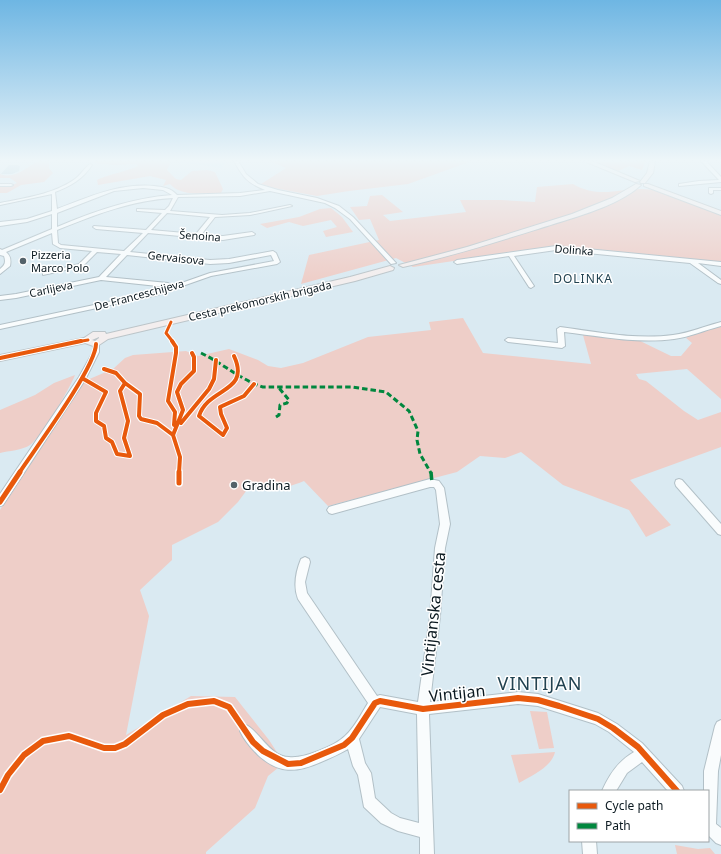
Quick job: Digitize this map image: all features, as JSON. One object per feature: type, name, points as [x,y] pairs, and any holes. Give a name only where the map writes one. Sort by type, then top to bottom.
[{"type":"main road","name":"Cesta prekomorskih brigada","points":[[92,342],[90,336],[96,334],[102,334],[105,337],[352,279],[392,265],[399,270],[403,268],[403,265],[552,223],[589,210],[608,201]]},
{"type":"main road","points":[[688,201],[721,213]]},
{"type":"main road","points":[[0,358],[92,342]]},
{"type":"street","points":[[0,204],[13,201]]},
{"type":"street","points":[[54,201],[54,231]]},
{"type":"street","points":[[0,224],[32,219],[82,201]]},
{"type":"street","points":[[0,252],[118,206],[139,201]]},
{"type":"street","points":[[101,278],[166,212],[173,204],[174,201]]},
{"type":"street","points":[[323,201],[338,207],[392,265]]},
{"type":"street","points":[[139,210],[213,216],[245,214],[290,206]]},
{"type":"street","points":[[197,236],[213,216]]},
{"type":"street","name":"Šenoina","points":[[96,227],[227,238],[252,234]]},
{"type":"street","name":"Gervaisova","points":[[54,231],[55,243],[57,245],[216,262],[273,253],[277,262]]},
{"type":"street","name":"Dolinka","points":[[457,262],[556,248],[721,264]]},
{"type":"street","points":[[45,274],[81,265],[96,250]]},
{"type":"street","points":[[0,252],[6,255],[8,261],[7,266],[0,272]]},
{"type":"street","points":[[510,254],[531,286]]},
{"type":"street","points":[[692,261],[720,282]]},
{"type":"street","name":"De Franceschijeva","points":[[0,328],[172,288],[210,275],[277,262]]},
{"type":"street","name":"Carlijeva","points":[[0,298],[20,296],[101,278],[168,285],[172,288]]},
{"type":"street","points":[[508,340],[562,346],[560,329],[635,338],[668,338],[683,336],[721,324]]},
{"type":"street","points":[[0,502],[82,378],[96,352],[92,342]]},
{"type":"street","name":"Vintijanska cesta","points":[[332,510],[430,483],[440,486],[445,514],[444,530],[440,548],[435,616],[423,709],[427,854]]},
{"type":"street","points":[[679,483],[721,531]]},
{"type":"street","points":[[246,731],[253,742],[263,751],[288,764],[301,762],[320,756],[344,745],[352,738],[376,703],[302,595],[300,582],[305,562]]},
{"type":"street","name":"Vintijan","points":[[376,703],[384,700],[423,709],[518,698],[538,700],[598,720],[633,743],[675,790]]},
{"type":"street","points":[[709,808],[711,771],[716,742],[721,726]]},
{"type":"street","points":[[352,738],[359,766],[364,773],[369,802],[386,818],[414,830],[426,832]]},
{"type":"street","points":[[610,790],[623,767],[632,759],[644,754]]},
{"type":"street","points":[[709,827],[721,838]]},
{"type":"street","points":[[589,842],[590,854]]},
{"type":"shaded area","points":[[369,201],[389,201],[403,212],[383,215],[390,221],[466,212],[460,201],[688,201],[721,214],[721,263],[603,250],[548,247],[413,267],[396,258],[301,284],[309,255],[379,240],[370,219],[359,220],[350,207],[367,206]]},
{"type":"shaded area","points":[[331,208],[342,217],[353,232],[326,237],[323,231],[337,227],[331,220],[303,226],[289,222],[267,228],[260,224],[299,217],[320,209]]},
{"type":"shaded area","points":[[463,318],[483,353],[591,364],[583,335],[636,339],[671,356],[681,356],[692,343],[686,338],[702,329],[721,325],[721,399],[687,369],[636,374],[639,379],[646,381],[684,411],[698,420],[721,412],[721,447],[630,480],[671,525],[646,537],[629,510],[563,485],[521,452],[505,458],[480,456],[457,472],[328,506],[304,481],[278,488],[266,487],[252,483],[238,502],[218,522],[172,545],[172,560],[140,590],[149,616],[126,735],[191,696],[235,697],[269,740],[284,763],[268,776],[255,808],[206,852],[206,854],[0,854],[0,510],[30,459],[80,383],[113,369],[125,358],[133,355],[186,351],[198,356],[229,349],[258,360],[268,366],[281,368],[303,363],[368,337],[431,330],[429,322]]},
{"type":"shaded area","points":[[75,375],[55,412],[35,440],[30,445],[23,448],[0,453],[0,410],[35,395],[54,383]]},
{"type":"shaded area","points":[[530,711],[547,712],[554,748],[539,749]]},
{"type":"shaded area","points":[[555,752],[550,762],[545,767],[519,783],[511,755]]},
{"type":"shaded area","points":[[675,845],[698,849],[710,848],[715,854],[677,854]]},
{"type":"marked path","points":[[201,353],[220,362],[254,384],[263,387],[352,387],[386,392],[409,411],[418,431],[417,440],[420,454],[431,472],[432,483]]},
{"type":"marked path","points":[[276,417],[279,415],[280,405],[287,403],[289,400],[279,388]]},
{"type":"cycle path","points":[[171,322],[166,333],[176,347],[168,401],[175,412],[174,425]]},
{"type":"cycle path","points":[[0,358],[88,340]]},
{"type":"cycle path","points":[[0,502],[82,378],[96,352],[96,344]]},
{"type":"cycle path","points":[[179,483],[180,457],[173,435],[183,410],[177,392],[181,384],[194,371],[194,357],[192,353]]},
{"type":"cycle path","points":[[234,356],[239,366],[239,374],[236,381],[208,401],[202,407],[199,416],[223,435],[227,428],[221,414],[220,407],[244,396],[254,384]]},
{"type":"cycle path","points":[[181,423],[209,389],[214,379],[216,360]]},
{"type":"cycle path","points":[[82,378],[106,392],[96,413],[96,421],[104,426],[106,438],[112,442],[117,454],[130,456],[124,438],[128,421],[120,391],[125,383],[116,373],[104,369]]},
{"type":"cycle path","points":[[125,383],[140,394],[139,416],[141,419],[157,423],[173,435]]},
{"type":"cycle path","points":[[0,790],[8,775],[24,755],[43,741],[69,736],[104,748],[115,748],[125,744],[163,715],[188,704],[214,701],[229,707],[253,742],[263,751],[288,764],[301,763],[344,745],[352,738],[375,703],[380,701],[423,709],[518,698],[538,700],[598,719],[613,728],[638,747],[676,790]]},
{"type":"place","name":"Pizzeria Marco Polo","points":[[23,261]]},
{"type":"place","name":"Gradina","points":[[234,485]]},
{"type":"district","name":"DOLINKA","points":[[583,279]]},
{"type":"district","name":"VINTIJAN","points":[[540,684]]}]
